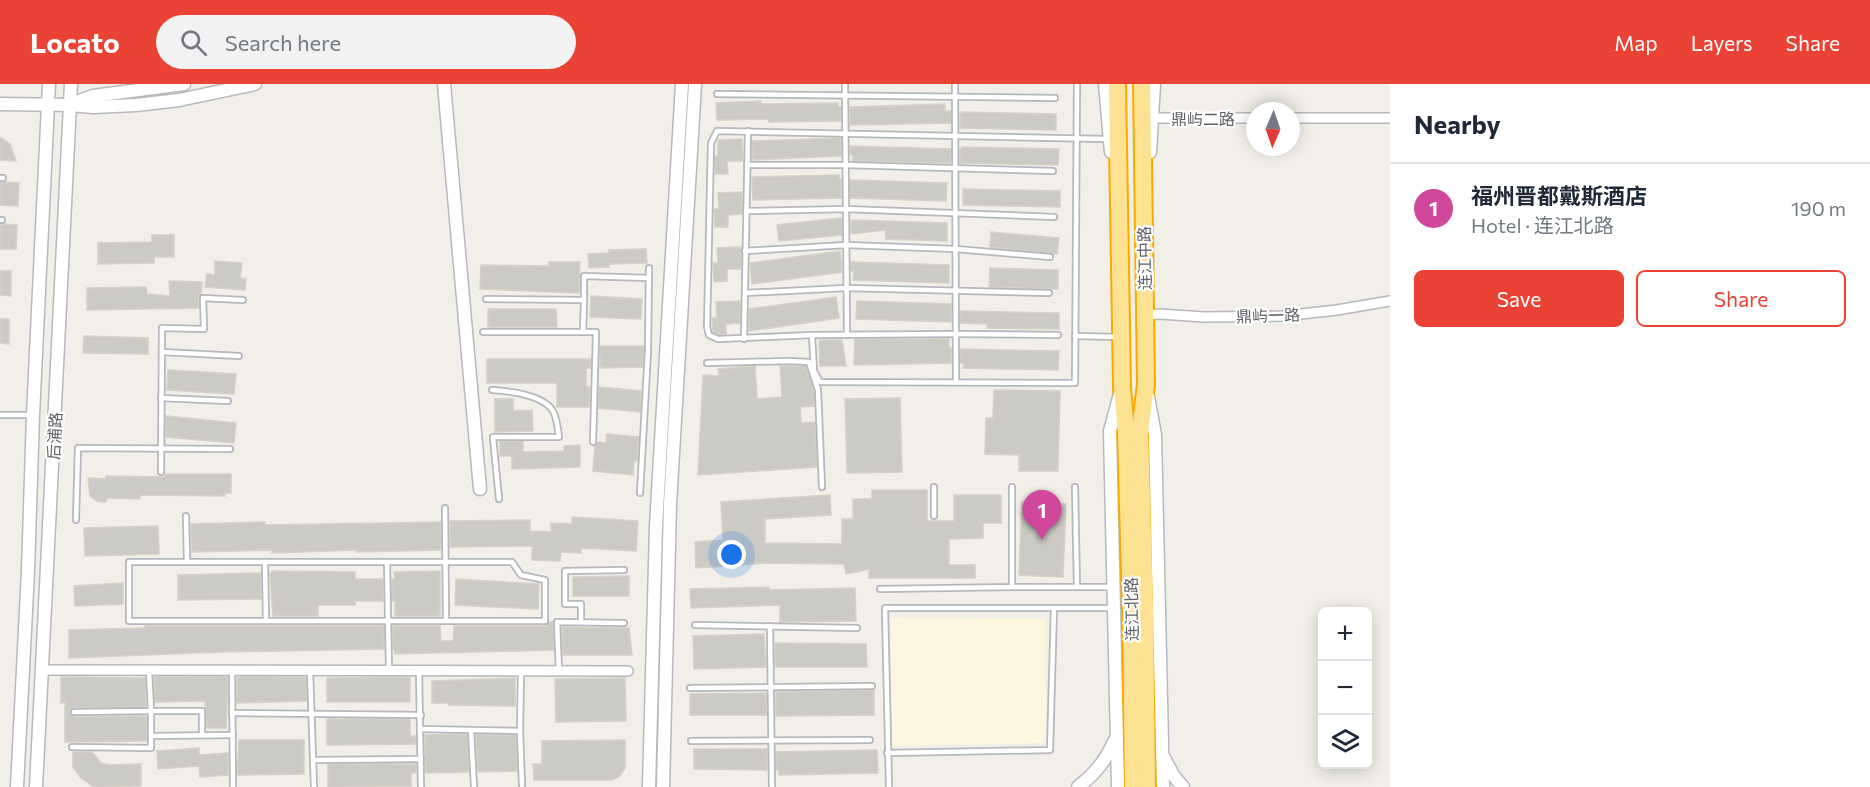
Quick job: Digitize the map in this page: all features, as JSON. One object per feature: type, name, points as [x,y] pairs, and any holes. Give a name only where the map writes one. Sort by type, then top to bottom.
[{"type":"highway","name":"连江中路","points":[[1116,84],[1122,387],[1133,432]]},
{"type":"highway","name":"连江中路","points":[[1133,432],[1146,384],[1142,84]]},
{"type":"highway","name":"连江北路","points":[[1133,432],[1131,609],[1133,787]]},
{"type":"highway","name":"连江北路","points":[[1133,432],[1145,608],[1146,787]]},
{"type":"main road","name":"后浦路","points":[[17,787],[49,84]]},
{"type":"main road","name":"后浦路","points":[[36,787],[71,84]]},
{"type":"main road","points":[[70,105],[93,96],[184,84]]},
{"type":"main road","points":[[0,104],[93,107],[136,105],[197,97],[255,84]]},
{"type":"main road","points":[[444,84],[480,489]]},
{"type":"main road","points":[[650,787],[656,526],[682,84]]},
{"type":"main road","points":[[663,787],[669,504],[695,84]]},
{"type":"main road","points":[[1105,84],[1120,239]]},
{"type":"main road","points":[[1144,237],[1154,84]]},
{"type":"main road","points":[[1146,384],[1155,435],[1163,787]]},
{"type":"main road","points":[[1118,787],[1110,431],[1122,387]]},
{"type":"main road","points":[[1078,787],[1105,762],[1117,736]]},
{"type":"main road","points":[[1162,755],[1183,787]]},
{"type":"street","name":"鼎屿二路","points":[[1152,118],[1246,118]]},
{"type":"street","points":[[1300,118],[1390,118]]},
{"type":"street","name":"鼎屿一路","points":[[1145,315],[1283,316],[1390,301]]},
{"type":"street","points":[[43,670],[628,671]]},
{"type":"lane","points":[[845,84],[847,335]]},
{"type":"lane","points":[[955,84],[956,382]]},
{"type":"lane","points":[[812,335],[814,371],[820,381],[1074,383],[1077,84]]},
{"type":"lane","points":[[717,94],[1055,98]]},
{"type":"lane","points":[[1058,335],[812,335],[717,339],[709,335],[707,316],[711,143],[717,131],[1110,140]]},
{"type":"lane","points":[[744,339],[747,131]]},
{"type":"lane","points":[[747,165],[846,165],[956,170],[1053,171]]},
{"type":"lane","points":[[746,211],[846,209],[1054,217]]},
{"type":"lane","points":[[746,251],[846,245],[956,249],[1050,257]]},
{"type":"lane","points":[[640,493],[648,351],[649,268]]},
{"type":"lane","points":[[583,332],[584,276],[649,278]]},
{"type":"lane","points":[[745,293],[846,288],[1049,293]]},
{"type":"lane","points":[[161,472],[162,328],[204,330],[203,298],[243,300]]},
{"type":"lane","points":[[486,299],[584,300]]},
{"type":"lane","points":[[483,332],[596,332],[593,441]]},
{"type":"lane","points":[[1076,336],[1121,337]]},
{"type":"lane","points":[[162,352],[239,356]]},
{"type":"lane","points":[[707,363],[809,362],[818,390],[822,488]]},
{"type":"lane","points":[[492,390],[538,398],[554,411],[559,437],[493,437],[499,499]]},
{"type":"lane","points":[[161,398],[228,401]]},
{"type":"lane","points":[[0,415],[33,415]]},
{"type":"lane","points":[[76,520],[78,448],[230,449]]},
{"type":"lane","points":[[934,487],[934,516]]},
{"type":"lane","points":[[1011,587],[1012,487]]},
{"type":"lane","points":[[1075,487],[1077,587]]},
{"type":"lane","points":[[445,508],[446,621]]},
{"type":"lane","points":[[186,516],[187,562]]},
{"type":"lane","points":[[129,562],[446,562],[512,562],[520,576],[545,580],[545,621],[129,621],[129,562]]},
{"type":"lane","points":[[265,562],[266,621]]},
{"type":"lane","points":[[387,562],[389,671]]},
{"type":"lane","points":[[581,622],[581,604],[565,604],[565,571],[624,570]]},
{"type":"lane","points":[[880,590],[1113,587]]},
{"type":"lane","points":[[889,787],[885,608],[1114,608]]},
{"type":"lane","points":[[887,753],[1050,750],[1054,608]]},
{"type":"lane","points":[[559,672],[557,622],[624,622]]},
{"type":"lane","points":[[695,625],[857,628]]},
{"type":"lane","points":[[770,626],[772,787]]},
{"type":"lane","points":[[72,747],[151,748],[149,670]]},
{"type":"lane","points":[[232,671],[233,787]]},
{"type":"lane","points":[[310,671],[314,787]]},
{"type":"lane","points":[[419,671],[422,787]]},
{"type":"lane","points":[[521,671],[522,785]]},
{"type":"lane","points":[[690,688],[872,686]]},
{"type":"lane","points":[[74,712],[202,711],[202,735]]},
{"type":"lane","points":[[232,713],[421,715]]},
{"type":"lane","points":[[420,729],[520,731]]},
{"type":"lane","points":[[471,730],[474,786]]},
{"type":"lane","points":[[151,736],[233,735]]},
{"type":"lane","points":[[691,741],[870,740]]},
{"type":"lane","points":[[314,760],[421,759]]},
{"type":"shaded area","points":[[891,618],[1045,619],[1046,743],[892,746]]},
{"type":"building","points":[[761,101],[761,104],[838,103],[838,107],[841,107],[841,121],[717,120],[716,103]]},
{"type":"building","points":[[945,104],[945,111],[951,111],[951,123],[850,125],[850,107]]},
{"type":"building","points":[[960,112],[1056,114],[1056,130],[960,128]]},
{"type":"building","points":[[0,137],[10,144],[16,161],[0,160]]},
{"type":"building","points":[[841,138],[841,156],[752,160],[752,141]]},
{"type":"building","points":[[742,139],[743,161],[727,161],[728,174],[715,174],[718,140]]},
{"type":"building","points":[[850,146],[951,149],[951,163],[852,161]]},
{"type":"building","points":[[962,147],[1059,149],[1058,165],[960,163]]},
{"type":"building","points":[[839,175],[841,198],[753,200],[752,177]]},
{"type":"building","points":[[850,180],[947,183],[946,201],[850,198]]},
{"type":"building","points":[[0,183],[19,183],[18,206],[0,205]]},
{"type":"building","points":[[963,189],[1060,191],[1060,207],[963,205]]},
{"type":"building","points":[[742,192],[742,214],[728,215],[728,227],[715,227],[714,209],[719,209],[718,193]]},
{"type":"building","points":[[842,219],[842,235],[779,241],[777,225]]},
{"type":"building","points":[[851,220],[947,223],[947,241],[886,239],[885,230],[851,234]]},
{"type":"building","points":[[0,225],[17,225],[16,249],[0,249]]},
{"type":"building","points":[[991,232],[1059,238],[1057,254],[990,247]]},
{"type":"building","points":[[152,235],[174,235],[174,257],[154,257],[154,263],[98,264],[98,243],[152,242]]},
{"type":"building","points":[[741,247],[741,269],[727,269],[727,281],[714,282],[713,263],[718,263],[717,248]]},
{"type":"building","points":[[646,249],[647,263],[609,264],[609,267],[589,268],[588,254],[609,253],[609,250]]},
{"type":"building","points":[[840,251],[842,272],[752,284],[750,263]]},
{"type":"building","points":[[215,261],[242,263],[240,278],[246,279],[245,290],[205,287],[207,274],[215,275]]},
{"type":"building","points":[[549,262],[580,262],[579,293],[480,289],[481,265],[549,266]]},
{"type":"building","points":[[851,262],[949,265],[949,283],[853,280],[854,271],[851,271]]},
{"type":"building","points":[[990,268],[1058,270],[1058,289],[989,287]]},
{"type":"building","points":[[0,271],[11,271],[11,296],[0,295]]},
{"type":"building","points":[[169,281],[202,282],[201,294],[198,298],[199,308],[87,310],[87,288],[146,287],[147,294],[170,296]]},
{"type":"building","points":[[591,296],[642,299],[641,319],[590,317]]},
{"type":"building","points":[[836,297],[839,318],[749,331],[749,309]]},
{"type":"building","points":[[740,301],[740,323],[726,324],[726,334],[713,332],[712,318],[717,318],[716,302]]},
{"type":"building","points":[[857,301],[951,304],[951,322],[856,319]]},
{"type":"building","points":[[488,309],[556,309],[557,327],[488,327]]},
{"type":"building","points":[[960,311],[1059,313],[1059,329],[987,328],[987,324],[960,323]]},
{"type":"building","points":[[0,319],[9,319],[9,344],[0,343]]},
{"type":"building","points":[[84,336],[148,338],[148,354],[83,353]]},
{"type":"building","points":[[855,339],[949,339],[951,363],[854,365]]},
{"type":"building","points":[[819,340],[842,340],[846,366],[820,366]]},
{"type":"building","points":[[600,346],[644,346],[643,367],[600,368]]},
{"type":"building","points":[[960,349],[1059,351],[1058,370],[963,368],[964,363],[960,363]]},
{"type":"building","points":[[487,359],[591,359],[591,368],[586,368],[586,386],[590,387],[589,407],[557,407],[557,383],[487,383]]},
{"type":"building","points":[[755,366],[757,399],[782,397],[780,366],[806,366],[814,391],[814,406],[800,407],[801,423],[815,422],[817,467],[698,475],[703,375],[719,376],[718,369]]},
{"type":"building","points":[[168,370],[236,374],[234,394],[167,390]]},
{"type":"building","points":[[599,387],[641,391],[640,412],[598,408]]},
{"type":"building","points":[[994,390],[1060,391],[1058,471],[1019,471],[1019,455],[985,454],[986,418],[993,418]]},
{"type":"building","points":[[900,398],[902,472],[847,473],[845,399]]},
{"type":"building","points":[[495,399],[513,399],[513,411],[532,410],[533,431],[495,432]]},
{"type":"building","points":[[166,416],[236,423],[234,443],[166,437]]},
{"type":"building","points":[[607,434],[639,437],[633,475],[593,471],[595,446],[598,442],[606,443]]},
{"type":"building","points":[[500,441],[523,441],[523,452],[564,451],[564,446],[580,445],[580,467],[512,469],[512,456],[500,456]]},
{"type":"building","points":[[165,474],[231,474],[231,493],[225,493],[225,496],[140,495],[140,499],[107,498],[106,502],[97,501],[90,496],[88,478],[164,477]]},
{"type":"building","points":[[872,490],[927,490],[927,521],[954,521],[954,495],[1001,495],[1001,523],[983,523],[983,538],[949,539],[949,565],[975,565],[975,578],[869,578],[869,569],[846,574],[844,564],[766,563],[696,568],[695,542],[723,540],[721,502],[830,495],[831,515],[765,519],[765,543],[842,544],[842,519],[853,519],[853,499],[872,499]]},
{"type":"building","points":[[1022,502],[1066,504],[1063,577],[1019,575]]},
{"type":"building","points":[[572,517],[638,521],[636,551],[581,548],[581,553],[561,552],[560,561],[532,560],[532,546],[450,547],[450,521],[530,520],[530,531],[551,532],[551,523],[572,524]]},
{"type":"building","points":[[265,522],[265,525],[441,522],[441,547],[440,550],[357,552],[357,550],[272,553],[272,550],[192,552],[191,524]]},
{"type":"building","points":[[158,526],[159,554],[85,556],[84,528]]},
{"type":"building","points":[[272,571],[355,572],[355,579],[383,579],[383,601],[355,601],[355,605],[318,605],[318,616],[273,616],[270,573]]},
{"type":"building","points":[[440,571],[440,616],[395,616],[395,601],[392,601],[394,572]]},
{"type":"building","points":[[261,573],[261,599],[178,600],[178,575]]},
{"type":"building","points":[[629,576],[629,596],[573,596],[573,577]]},
{"type":"building","points":[[456,579],[539,584],[538,609],[455,605]]},
{"type":"building","points":[[123,583],[123,604],[75,606],[74,586]]},
{"type":"building","points":[[769,587],[769,590],[855,588],[856,621],[780,622],[780,605],[691,608],[690,589]]},
{"type":"building","points":[[553,622],[554,650],[395,654],[393,649],[393,626],[440,626],[441,641],[453,641],[454,626],[545,626]]},
{"type":"building","points":[[145,626],[384,626],[384,649],[69,658],[69,630],[145,628]]},
{"type":"building","points":[[562,627],[629,628],[632,655],[563,655]]},
{"type":"building","points":[[764,634],[766,667],[694,669],[693,636]]},
{"type":"building","points":[[775,643],[866,644],[867,667],[775,667]]},
{"type":"building","points":[[61,677],[145,678],[146,707],[74,708],[70,709],[70,713],[74,717],[147,716],[147,741],[65,742],[65,702],[61,703]]},
{"type":"building","points":[[154,677],[228,677],[226,728],[207,728],[205,701],[155,702]]},
{"type":"building","points":[[237,677],[306,677],[307,701],[237,703]]},
{"type":"building","points":[[410,677],[410,702],[327,702],[327,678]]},
{"type":"building","points":[[515,678],[515,706],[432,703],[432,681]]},
{"type":"building","points":[[625,678],[626,721],[556,722],[555,679]]},
{"type":"building","points":[[874,690],[874,715],[776,715],[776,692]]},
{"type":"building","points":[[766,693],[767,715],[690,715],[690,694]]},
{"type":"building","points":[[327,719],[410,719],[410,736],[416,736],[416,744],[327,745]]},
{"type":"building","points":[[425,735],[467,735],[469,772],[425,773]]},
{"type":"building","points":[[476,735],[516,735],[517,771],[478,772]]},
{"type":"building","points":[[239,740],[304,740],[304,774],[237,775]]},
{"type":"building","points":[[625,740],[625,768],[620,776],[612,780],[534,780],[533,764],[542,764],[542,741]]},
{"type":"building","points":[[199,748],[199,755],[228,753],[228,775],[200,777],[199,766],[158,769],[157,751]]},
{"type":"building","points":[[694,749],[767,749],[767,770],[694,769]]},
{"type":"building","points":[[877,750],[878,773],[779,775],[779,770],[776,770],[776,752]]},
{"type":"building","points":[[73,752],[92,752],[101,763],[109,765],[141,764],[141,786],[94,787],[81,778],[73,767]]},
{"type":"building","points":[[328,764],[416,764],[416,773],[411,773],[411,786],[328,787]]},
{"type":"place","name":"福州晋都戴斯酒店","points":[[1042,540]]}]
